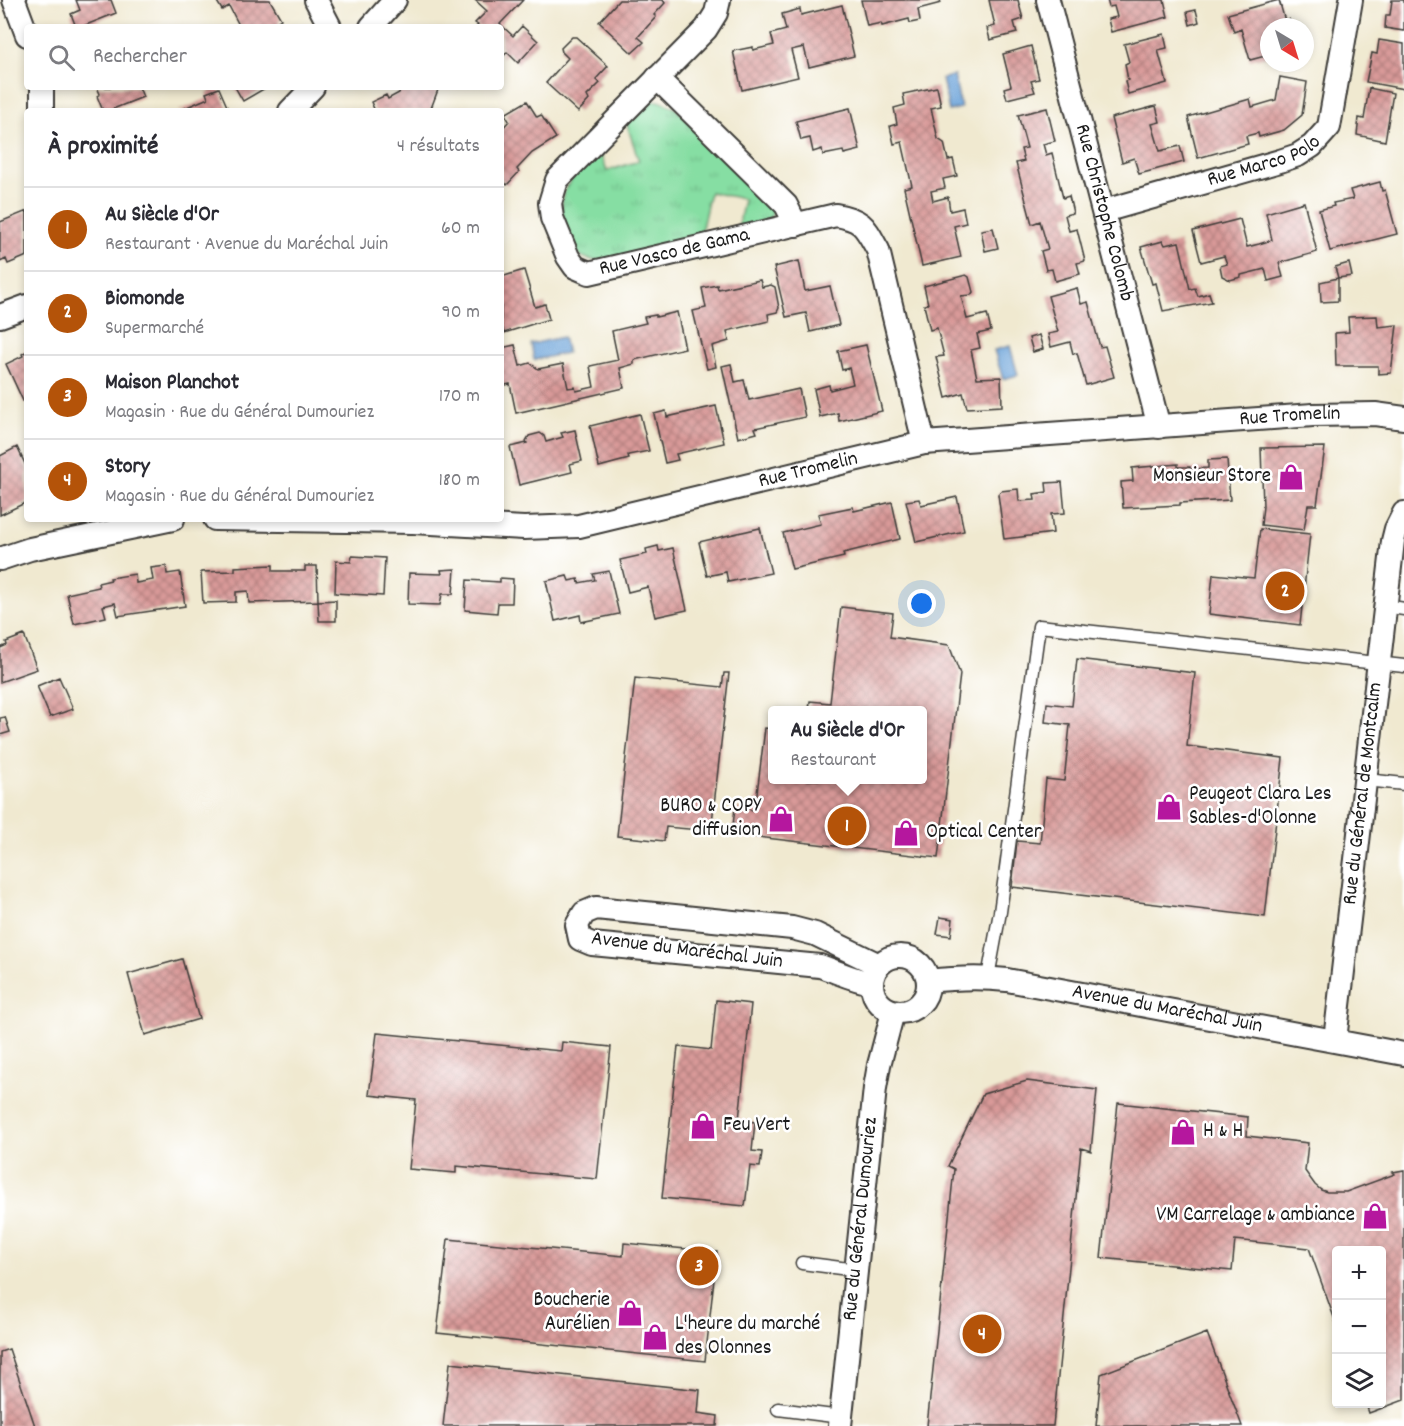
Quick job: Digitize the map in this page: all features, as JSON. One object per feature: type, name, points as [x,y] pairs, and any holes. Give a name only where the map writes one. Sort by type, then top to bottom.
[{"type":"street","points":[[14,0],[24,27]]},
{"type":"street","points":[[316,0],[328,24]]},
{"type":"street","points":[[374,24],[395,0]]},
{"type":"street","name":"Rue Vasco de Gama","points":[[719,0],[716,13],[706,29],[557,180],[550,203],[552,218],[568,257],[575,267],[589,273],[836,215],[852,218],[866,228],[878,250],[924,443]]},
{"type":"street","name":"Rue Christophe Colomb","points":[[1048,0],[1159,427]]},
{"type":"street","name":"Rue Marco Polo","points":[[1104,212],[1280,161],[1298,155],[1312,146],[1329,127],[1351,0]]},
{"type":"street","points":[[657,78],[786,205],[796,225]]},
{"type":"street","points":[[42,90],[42,108]]},
{"type":"street","points":[[293,108],[310,90]]},
{"type":"street","points":[[0,316],[24,307]]},
{"type":"street","name":"Rue Tromelin","points":[[440,522],[524,528],[579,526],[924,443],[1345,413],[1404,418]]},
{"type":"street","name":"Rue du Général de Montcalm","points":[[1335,1041],[1379,664],[1395,608],[1393,541],[1404,513]]},
{"type":"street","points":[[0,559],[30,549],[159,522]]},
{"type":"street","name":"Avenue du Maréchal Juin","points":[[596,908],[792,928],[815,934],[875,974],[858,981],[820,966],[592,944],[580,939],[577,925],[584,913],[596,908]]},
{"type":"street","points":[[893,957],[909,957],[916,961],[922,966],[928,981],[928,990],[919,1005],[903,1012],[893,1012],[880,1004],[872,991],[875,974],[885,960],[893,957]]},
{"type":"street","name":"Avenue du Maréchal Juin","points":[[928,981],[988,978],[1059,989],[1404,1054]]},
{"type":"street","name":"Rue du Général Dumouriez","points":[[841,1422],[875,1088],[893,1012]]},
{"type":"lane","points":[[988,978],[1003,894],[1040,626],[1403,665]]},
{"type":"lane","points":[[1366,780],[1404,784]]},
{"type":"lane","points":[[802,1263],[856,1270]]},
{"type":"lane","points":[[778,1409],[841,1422]]},
{"type":"green space","points":[[647,101],[659,101],[675,108],[767,198],[774,209],[769,221],[737,234],[744,199],[710,192],[699,241],[602,261],[585,258],[576,252],[569,240],[564,222],[562,204],[565,190],[576,174],[599,151],[607,171],[639,161],[626,122]]},
{"type":"water","points":[[954,75],[961,108],[949,111],[942,79]]},
{"type":"water","points":[[563,337],[567,353],[534,360],[531,344]]},
{"type":"water","points":[[1010,346],[1018,375],[1003,379],[994,350]]},
{"type":"building","points":[[76,0],[111,0],[116,13],[88,24],[75,24],[71,14],[80,10]]},
{"type":"building","points":[[216,0],[270,0],[281,19],[278,21],[280,24],[238,24],[229,6],[222,10]]},
{"type":"building","points":[[475,0],[523,0],[500,24],[475,23],[487,11]]},
{"type":"building","points":[[619,0],[663,0],[665,3],[638,37],[644,42],[632,53],[599,22]]},
{"type":"building","points":[[861,0],[940,0],[941,3],[918,9],[920,21],[910,23],[909,19],[882,26],[881,23],[867,26]]},
{"type":"building","points":[[989,0],[1018,0],[1023,19],[1014,22],[1017,33],[990,40],[987,28],[995,26]]},
{"type":"building","points":[[1107,0],[1164,0],[1168,17],[1111,32],[1108,19],[1117,17],[1114,6],[1109,7]]},
{"type":"building","points":[[1279,0],[1284,18],[1260,18],[1260,57],[1250,60],[1241,29],[1234,32],[1228,14]]},
{"type":"building","points":[[1392,0],[1404,0],[1404,31],[1385,28],[1386,15],[1390,15]]},
{"type":"building","points":[[842,5],[854,56],[809,67],[804,47],[791,50],[798,77],[742,90],[733,51],[753,47],[753,50],[774,45],[771,34],[786,30],[782,14],[800,9],[801,15]]},
{"type":"building","points":[[1196,10],[1199,22],[1190,25],[1187,12]]},
{"type":"building","points":[[522,26],[538,41],[518,63],[507,52],[504,56],[504,28],[513,36]]},
{"type":"building","points":[[1164,34],[1167,48],[1158,50],[1167,83],[1128,94],[1125,64],[1129,62],[1124,44]]},
{"type":"building","points":[[572,37],[576,37],[608,66],[596,79],[600,83],[587,96],[589,100],[578,112],[546,83],[568,58],[561,48]]},
{"type":"building","points":[[1379,40],[1404,44],[1404,89],[1366,82],[1372,53],[1377,54]]},
{"type":"building","points":[[1031,46],[1039,79],[1031,81],[1035,92],[1007,99],[1004,88],[1011,86],[1003,54]]},
{"type":"building","points":[[1280,77],[1307,82],[1302,115],[1284,130],[1259,137],[1258,133],[1246,136],[1248,144],[1198,158],[1188,117],[1250,99],[1252,107],[1276,100]]},
{"type":"building","points":[[937,87],[941,106],[931,108],[938,139],[944,143],[948,160],[953,159],[957,176],[943,179],[945,188],[931,191],[933,201],[948,197],[950,211],[963,208],[966,223],[954,226],[961,257],[922,266],[904,188],[912,186],[902,142],[894,144],[890,126],[897,124],[894,108],[905,105],[903,94]]},
{"type":"building","points":[[1369,88],[1393,93],[1385,141],[1357,135],[1359,118],[1364,119]]},
{"type":"building","points":[[98,90],[140,90],[143,97],[116,108],[102,108],[97,96],[100,94]]},
{"type":"building","points":[[220,90],[228,108],[185,108],[208,98],[206,93]]},
{"type":"building","points":[[237,90],[262,90],[243,101]]},
{"type":"building","points":[[400,90],[438,90],[431,108],[374,108],[371,102],[386,95],[388,99]]},
{"type":"building","points":[[527,101],[537,117],[541,115],[556,138],[532,153],[517,169],[519,172],[507,185],[504,182],[504,127],[509,121],[505,114]]},
{"type":"building","points":[[1156,106],[1160,122],[1152,124],[1160,151],[1180,146],[1184,162],[1139,174],[1134,158],[1122,162],[1111,118]]},
{"type":"building","points":[[850,108],[860,150],[844,154],[843,151],[823,155],[822,149],[813,152],[810,138],[801,140],[796,121]]},
{"type":"building","points":[[1047,108],[1055,141],[1043,144],[1046,155],[1052,153],[1063,198],[1069,196],[1073,213],[1065,215],[1069,231],[1077,229],[1085,261],[1077,263],[1080,274],[1055,281],[1052,269],[1046,270],[1041,251],[1048,249],[1040,221],[1032,224],[1016,163],[1024,161],[1021,149],[1027,148],[1018,115]]},
{"type":"building","points":[[1380,182],[1382,191],[1385,190],[1397,234],[1330,251],[1319,210],[1334,206],[1333,203],[1353,199],[1350,190]]},
{"type":"building","points":[[1304,202],[1317,252],[1279,263],[1283,277],[1268,281],[1265,269],[1230,280],[1222,276],[1220,266],[1227,264],[1224,256],[1201,262],[1193,231],[1240,219],[1247,247],[1259,244],[1272,240],[1266,213]]},
{"type":"building","points":[[24,212],[24,257],[8,264],[6,259],[0,262],[0,222]]},
{"type":"building","points":[[993,228],[998,248],[985,251],[981,230]]},
{"type":"building","points":[[1163,241],[1165,245],[1179,242],[1190,289],[1195,288],[1198,296],[1209,293],[1212,302],[1163,311],[1156,283],[1152,284],[1141,247]]},
{"type":"building","points":[[799,261],[805,291],[830,286],[839,325],[810,332],[806,313],[786,317],[774,267]]},
{"type":"building","points":[[1349,263],[1352,276],[1338,278],[1335,267]]},
{"type":"building","points":[[524,270],[535,307],[545,304],[549,319],[504,333],[504,276]]},
{"type":"building","points":[[966,275],[969,277],[973,292],[971,295],[961,296],[967,319],[987,314],[991,331],[977,334],[980,348],[971,350],[977,378],[1001,377],[1002,406],[967,408],[963,393],[946,398],[936,357],[944,356],[937,328],[930,330],[924,305],[928,304],[924,286]]},
{"type":"building","points":[[1338,278],[1338,301],[1321,302],[1320,282]]},
{"type":"building","points":[[760,280],[762,287],[771,285],[775,287],[779,308],[777,312],[768,314],[769,321],[727,331],[729,341],[712,346],[716,367],[707,369],[693,311],[706,308],[702,288],[717,285],[718,289]]},
{"type":"building","points":[[1077,288],[1081,304],[1088,302],[1100,347],[1105,346],[1114,377],[1086,385],[1077,353],[1073,354],[1070,342],[1051,347],[1048,334],[1058,332],[1048,296]]},
{"type":"building","points":[[677,312],[685,348],[634,360],[634,364],[620,368],[624,388],[516,413],[510,384],[504,385],[504,347],[515,345],[520,366],[530,363],[538,369],[563,364],[568,388],[575,387],[576,391],[594,387],[590,366],[618,360],[612,331],[646,323],[644,317],[656,315],[656,317]]},
{"type":"building","points":[[1377,316],[1378,327],[1397,325],[1391,373],[1378,374],[1378,366],[1336,366],[1335,333],[1349,332],[1348,317]]},
{"type":"building","points":[[1039,335],[1043,349],[1033,352],[1029,338]]},
{"type":"building","points":[[866,345],[882,411],[839,421],[838,413],[820,417],[814,389],[829,385],[830,390],[853,384],[849,368],[842,370],[838,351]]},
{"type":"building","points":[[24,353],[24,403],[6,364],[23,356]]},
{"type":"building","points":[[731,364],[735,382],[744,380],[749,400],[799,389],[805,417],[755,428],[757,433],[738,438],[722,366]]},
{"type":"building","points":[[716,406],[724,443],[676,454],[678,460],[665,463],[654,414],[666,411],[667,417]]},
{"type":"building","points":[[640,414],[649,451],[628,455],[629,459],[599,467],[590,426]]},
{"type":"building","points":[[575,430],[582,461],[570,464],[572,472],[519,485],[510,447],[527,443],[529,436],[540,433],[546,442],[563,437],[561,433]]},
{"type":"building","points":[[17,447],[24,462],[24,503],[0,515],[0,456]]},
{"type":"building","name":"Monsieur Store","points":[[1325,447],[1317,505],[1308,505],[1304,530],[1261,525],[1263,506],[1261,448]]},
{"type":"building","points":[[1227,459],[1230,500],[1123,508],[1121,482],[1133,481],[1132,468],[1178,464],[1178,467],[1190,467],[1190,469],[1208,468],[1208,460]]},
{"type":"building","points":[[1062,482],[1065,513],[1051,514],[1053,533],[1004,539],[998,494],[1001,491],[1018,489],[1019,501],[1035,500],[1034,494],[1047,492],[1046,483]]},
{"type":"building","points":[[957,497],[964,531],[916,542],[906,501],[919,499],[921,505]]},
{"type":"building","points":[[892,502],[900,539],[843,553],[844,557],[792,569],[783,533],[821,524],[818,514],[853,507],[854,511]]},
{"type":"building","points":[[760,528],[771,573],[728,582],[726,572],[707,576],[699,542]]},
{"type":"building","points":[[1260,529],[1310,534],[1300,625],[1209,614],[1213,574],[1254,578]]},
{"type":"building","points":[[658,546],[659,551],[673,548],[687,610],[655,617],[648,587],[628,592],[620,560],[647,554],[646,549]]},
{"type":"building","points":[[352,556],[385,558],[383,596],[335,593],[336,561],[351,562]]},
{"type":"building","points":[[273,565],[273,571],[305,571],[305,566],[317,566],[318,601],[249,603],[248,591],[236,592],[236,602],[203,603],[201,572],[235,571],[235,567]]},
{"type":"building","points":[[166,566],[167,574],[180,572],[185,606],[118,616],[115,603],[103,606],[106,617],[74,624],[67,594],[99,587],[98,583],[111,580],[110,578],[135,574],[136,583],[153,580],[151,568]]},
{"type":"building","points":[[455,569],[453,594],[442,594],[440,605],[408,604],[409,573],[442,574],[441,570]]},
{"type":"building","points":[[609,571],[619,614],[581,622],[580,615],[555,621],[546,581],[567,576],[569,581],[578,579],[579,583],[595,580],[593,574]]},
{"type":"building","points":[[500,578],[513,579],[512,603],[498,603],[497,613],[465,610],[467,580],[500,582]]},
{"type":"building","points":[[336,600],[336,621],[319,621],[318,601]]},
{"type":"building","points":[[841,607],[893,613],[890,637],[949,645],[960,674],[938,858],[732,834],[735,808],[755,810],[765,728],[768,728],[768,784],[927,784],[927,706],[809,706],[810,701],[830,703]]},
{"type":"building","points":[[24,635],[37,669],[0,682],[0,648],[7,645],[6,642]]},
{"type":"building","name":"Peugeot Clara Les Sables-d'Olonne","points":[[1077,659],[1195,673],[1187,746],[1283,758],[1265,917],[1012,887],[1017,841],[1040,843],[1046,779],[1064,781],[1070,725],[1045,722],[1047,703],[1072,706]]},
{"type":"building","points":[[724,673],[729,673],[711,831],[666,827],[664,841],[617,836],[635,678],[722,687]]},
{"type":"building","points":[[59,677],[73,709],[50,717],[37,686]]},
{"type":"building","points":[[5,717],[10,732],[0,735],[0,718]]},
{"type":"building","points":[[940,917],[953,919],[951,936],[937,934]]},
{"type":"building","points":[[182,959],[199,1019],[145,1035],[128,974]]},
{"type":"building","points":[[716,1000],[751,1004],[739,1120],[755,1122],[752,1151],[762,1152],[760,1167],[750,1166],[745,1206],[662,1198],[678,1046],[711,1050]]},
{"type":"building","points":[[377,1033],[561,1051],[562,1042],[611,1047],[597,1179],[456,1166],[456,1173],[409,1169],[416,1100],[369,1095]]},
{"type":"building","points":[[1027,1081],[1097,1090],[1091,1151],[1081,1148],[1053,1426],[927,1426],[954,1169],[948,1166],[983,1094]]},
{"type":"building","points":[[1118,1103],[1248,1117],[1247,1136],[1308,1143],[1305,1171],[1315,1185],[1327,1192],[1346,1192],[1395,1174],[1393,1172],[1404,1170],[1404,1400],[1386,1407],[1386,1246],[1332,1246],[1332,1312],[1309,1248],[1235,1240],[1232,1271],[1101,1258]]},
{"type":"building","points":[[448,1239],[623,1256],[624,1243],[717,1252],[705,1361],[437,1333]]},
{"type":"building","points":[[1207,1333],[1242,1426],[1096,1426],[1101,1374]]},
{"type":"building","points":[[9,1349],[35,1426],[0,1426],[0,1352]]},
{"type":"building","points":[[450,1363],[700,1390],[698,1413],[718,1416],[717,1426],[443,1426]]},
{"type":"building","points":[[1367,1408],[1382,1408],[1369,1413]]},
{"type":"place","name":"Monsieur Store","points":[[1291,477]]},
{"type":"place","name":"Biomonde","points":[[1285,591]]},
{"type":"place","name":"Peugeot Clara Les Sables-d'Olonne","points":[[1169,807]]},
{"type":"place","name":"BURO & COPY diffusion","points":[[781,819]]},
{"type":"place","name":"Au Siècle d'Or","points":[[847,826]]},
{"type":"place","name":"Optical Center","points":[[906,833]]},
{"type":"place","name":"Feu Vert","points":[[703,1126]]},
{"type":"place","name":"H & H","points":[[1183,1132]]},
{"type":"place","name":"VM Carrelage & ambiance","points":[[1375,1216]]},
{"type":"place","name":"Maison Planchot","points":[[699,1266]]},
{"type":"place","name":"Boucherie Aurélien","points":[[630,1313]]},
{"type":"place","name":"Story","points":[[982,1334]]},
{"type":"place","name":"L'heure du marché des Olonnes","points":[[655,1337]]}]
